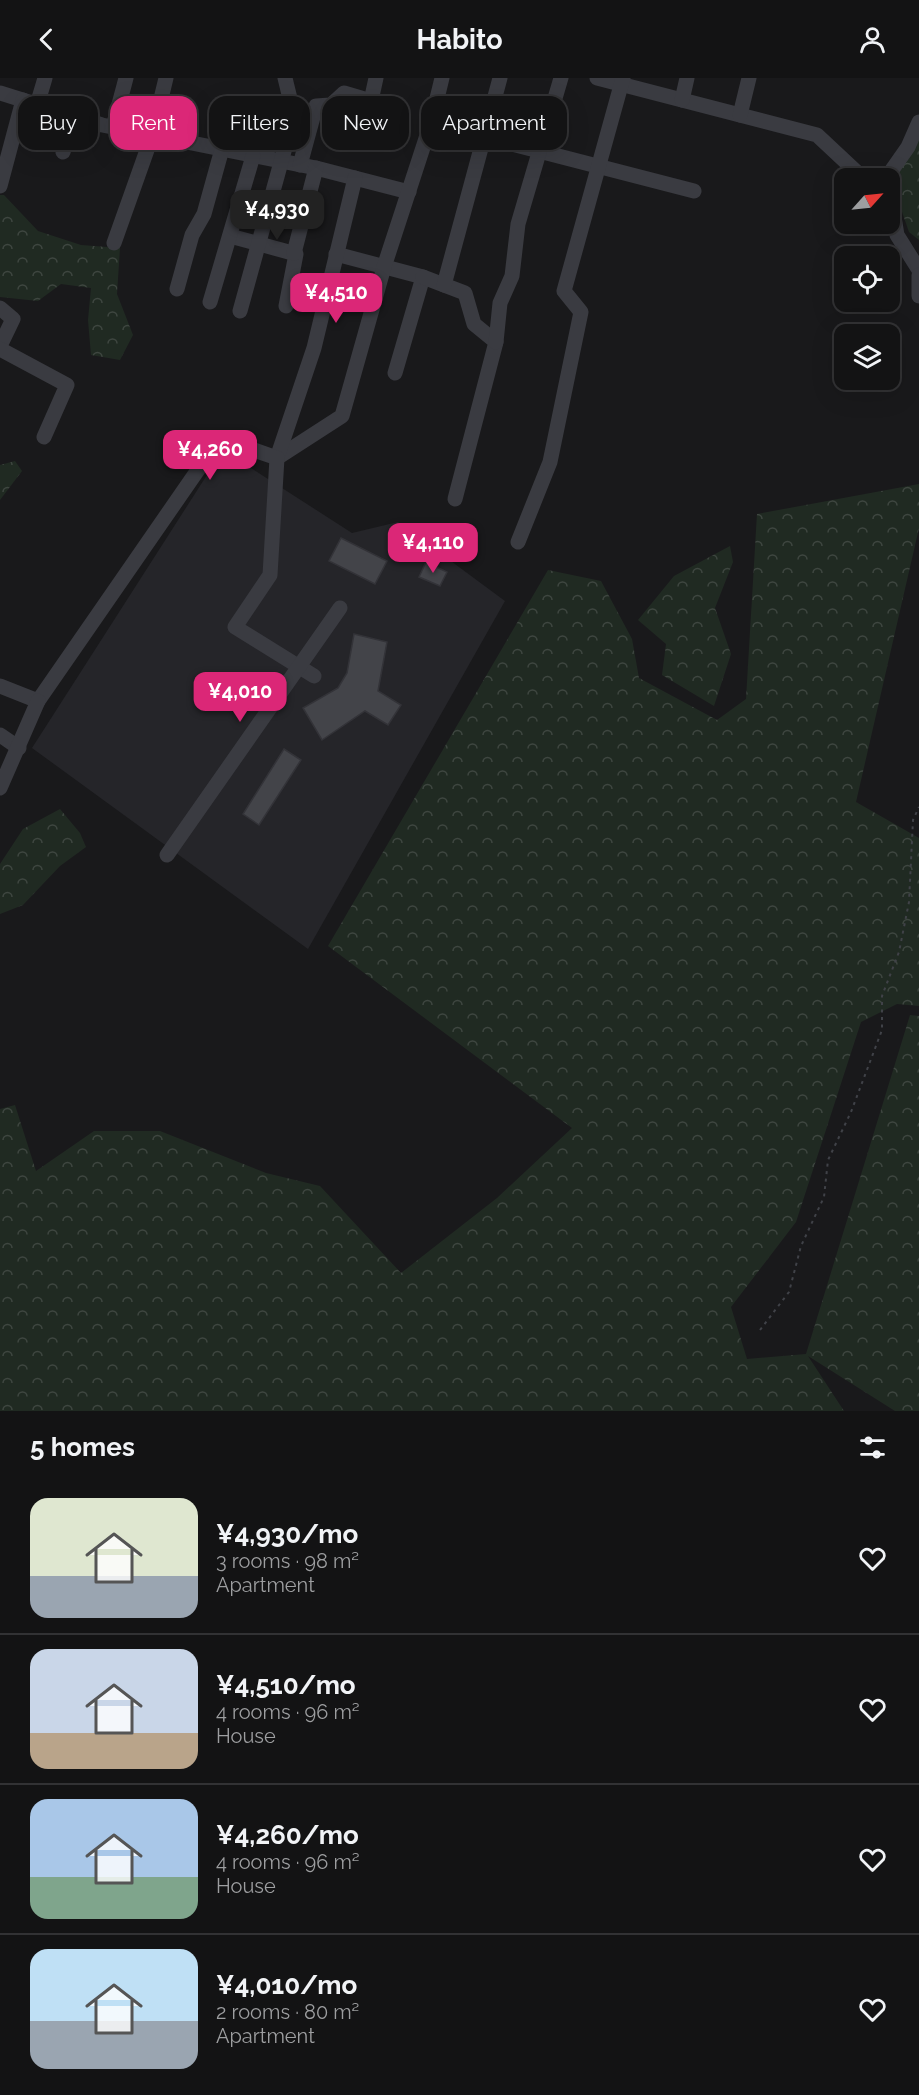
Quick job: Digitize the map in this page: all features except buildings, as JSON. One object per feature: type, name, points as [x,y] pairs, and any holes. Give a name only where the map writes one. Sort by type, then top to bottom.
[{"type":"street","points":[[34,96],[45,78]]},
{"type":"street","points":[[121,96],[126,78]]},
{"type":"street","points":[[162,96],[166,78]]},
{"type":"street","points":[[240,311],[294,115],[285,78]]},
{"type":"street","points":[[300,165],[316,106],[331,105],[344,93],[371,101],[376,78]]},
{"type":"street","points":[[438,96],[442,78]]},
{"type":"street","points":[[495,96],[500,78]]},
{"type":"street","points":[[455,499],[496,342],[500,303],[512,276],[518,224],[561,78]]},
{"type":"street","points":[[597,78],[623,81],[682,100],[817,135],[852,168]]},
{"type":"street","points":[[682,100],[687,78]]},
{"type":"street","points":[[740,115],[749,78]]},
{"type":"street","points":[[518,542],[550,462],[581,312],[564,291],[623,81]]},
{"type":"street","points":[[0,93],[18,99]]},
{"type":"street","points":[[893,168],[908,147],[919,122]]},
{"type":"street","points":[[0,186],[18,136]]},
{"type":"street","points":[[114,243],[147,150]]},
{"type":"street","points":[[177,289],[192,235],[204,214],[222,150]]},
{"type":"street","points":[[226,150],[316,168],[409,192]]},
{"type":"street","points":[[277,458],[342,416],[384,267],[422,150]]},
{"type":"street","points":[[444,285],[480,150]]},
{"type":"street","points":[[535,150],[694,191]]},
{"type":"street","points":[[210,302],[253,156]]},
{"type":"street","points":[[286,306],[294,273],[296,254],[294,253],[316,168]]},
{"type":"street","points":[[314,676],[235,627],[270,575],[277,458],[314,348],[355,178]]},
{"type":"street","points":[[897,234],[919,270]]},
{"type":"street","points":[[230,236],[294,253]]},
{"type":"street","points":[[336,254],[423,277],[465,293],[474,324],[496,342]]},
{"type":"street","points":[[919,275],[919,296]]},
{"type":"street","points":[[395,373],[423,277]]},
{"type":"street","points":[[0,308],[13,319],[0,347],[67,385],[44,436]]},
{"type":"street","points":[[0,788],[38,701],[220,438],[277,458]]},
{"type":"street","points":[[167,855],[340,608]]},
{"type":"street","points":[[0,686],[38,701]]},
{"type":"street","points":[[0,735],[19,748]]},
{"type":"path","points":[[760,1330],[789,1292],[801,1246],[824,1197],[828,1160],[851,1112],[882,1030],[882,996],[899,952],[909,902],[914,820],[919,807]]},
{"type":"shaded area","points":[[223,450],[352,533],[398,522],[505,601],[308,949],[32,748]]},
{"type":"green space","points":[[919,133],[919,240],[909,232],[900,206],[900,168]]},
{"type":"green space","points":[[0,195],[4,195],[38,231],[81,245],[120,248],[117,294],[133,335],[120,360],[91,355],[88,320],[91,288],[61,284],[38,301],[0,297]]},
{"type":"green space","points":[[15,461],[22,471],[0,500],[0,465]]},
{"type":"green space","points":[[919,484],[919,528],[856,802],[919,838],[919,1006],[897,1004],[861,1022],[796,1222],[731,1307],[747,1359],[806,1354],[910,1015],[919,1016],[919,1411],[895,1411],[808,1356],[844,1411],[0,1411],[0,1109],[15,1105],[36,1171],[94,1131],[160,1131],[266,1173],[320,1186],[401,1273],[497,1198],[572,1128],[328,946],[548,570],[601,581],[632,639],[639,678],[717,720],[746,699],[757,514]]},
{"type":"green space","points":[[730,546],[733,562],[715,608],[731,654],[714,706],[662,675],[666,644],[638,620],[674,576]]},
{"type":"green space","points":[[60,809],[80,833],[86,847],[60,866],[23,905],[0,914],[0,864],[23,829]]}]
